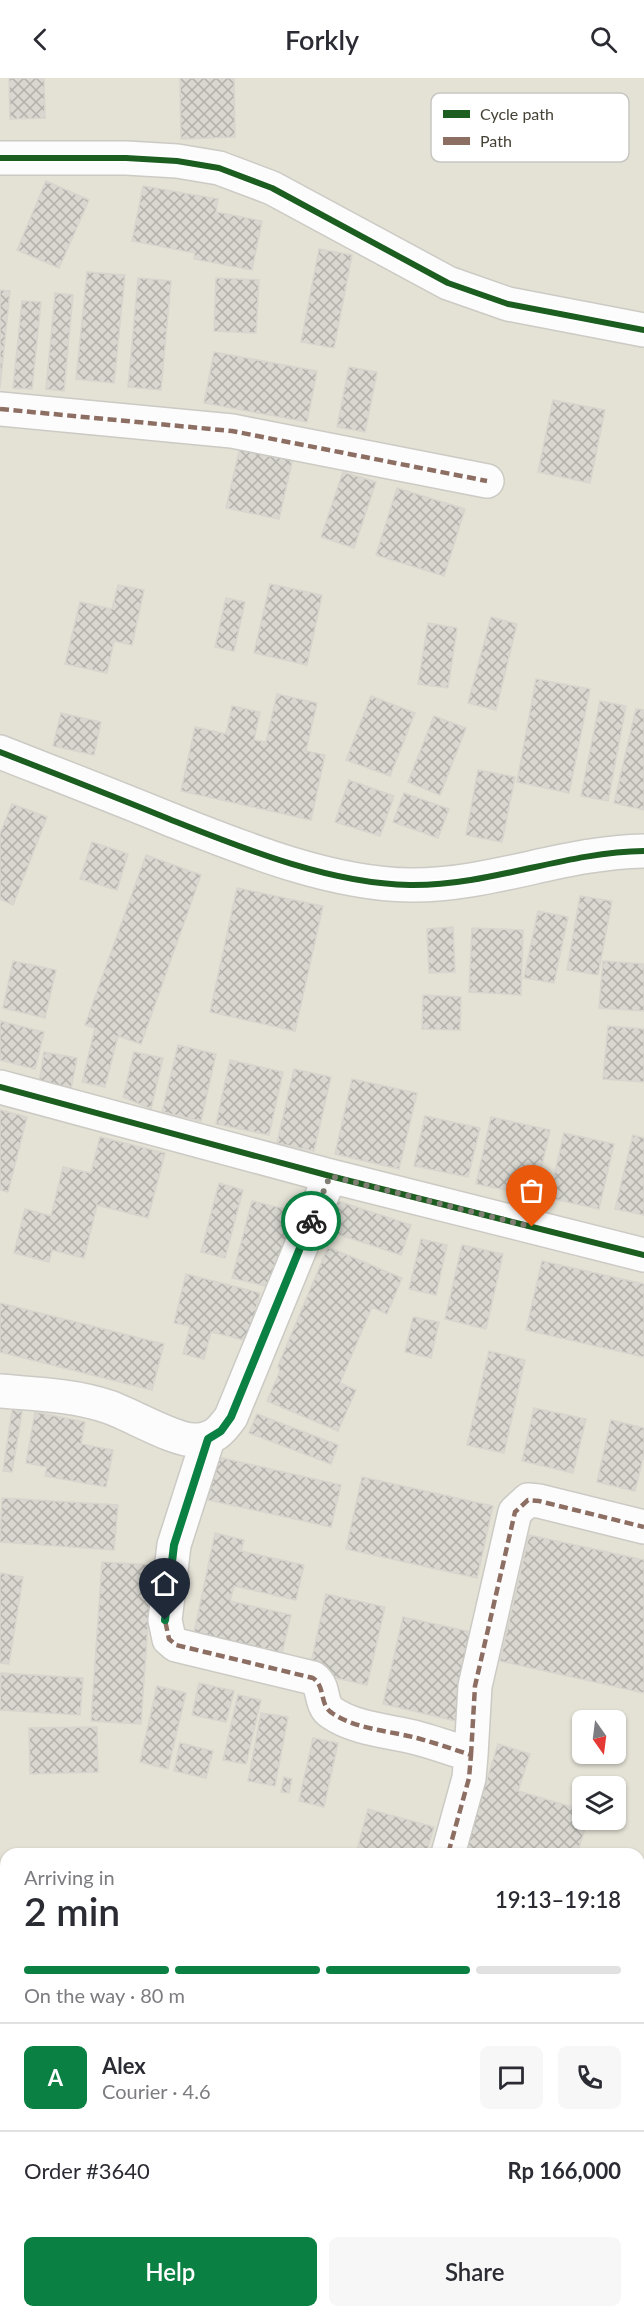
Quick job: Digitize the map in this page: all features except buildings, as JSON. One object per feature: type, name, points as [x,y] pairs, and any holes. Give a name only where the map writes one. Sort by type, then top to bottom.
[{"type":"street","points":[[0,158],[126,158],[177,161],[219,168],[272,188],[448,283],[508,304],[644,330]]},
{"type":"street","points":[[0,409],[232,431],[487,482]]},
{"type":"street","points":[[0,752],[258,854],[358,879],[410,885],[470,881],[582,855],[644,851]]},
{"type":"street","points":[[0,1087],[330,1176],[644,1255]]},
{"type":"street","points":[[0,1391],[79,1400],[108,1407],[191,1441],[208,1439],[221,1431],[231,1417],[330,1176]]},
{"type":"street","points":[[208,1439],[174,1545],[165,1620],[169,1639],[176,1645],[313,1678],[322,1687],[326,1708],[335,1715],[351,1722],[420,1738],[471,1755]]},
{"type":"street","points":[[450,1848],[469,1778],[475,1686],[514,1512],[528,1500],[539,1501],[644,1527]]},
{"type":"shaded area","points":[[0,78],[644,78],[644,1848],[0,1848]]},
{"type":"marked path","points":[[0,409],[232,431],[487,481]]},
{"type":"marked path","points":[[208,1439],[174,1545],[165,1620],[169,1639],[176,1645],[313,1678],[320,1686],[328,1710],[351,1723],[417,1738],[471,1755],[469,1778],[450,1848]]},
{"type":"marked path","points":[[471,1755],[475,1686],[515,1512],[528,1500],[539,1501],[644,1527]]},
{"type":"cycle path","points":[[0,158],[126,158],[177,161],[219,168],[272,188],[448,283],[508,304],[644,330]]},
{"type":"cycle path","points":[[0,752],[256,852],[318,871],[380,883],[440,884],[585,857],[644,851]]},
{"type":"cycle path","points":[[0,1087],[330,1176],[644,1255]]},
{"type":"way so far","points":[[311,1221],[330,1176],[532,1227]]},
{"type":"route","points":[[165,1620],[174,1545],[208,1439],[221,1431],[231,1417],[311,1221]]}]
